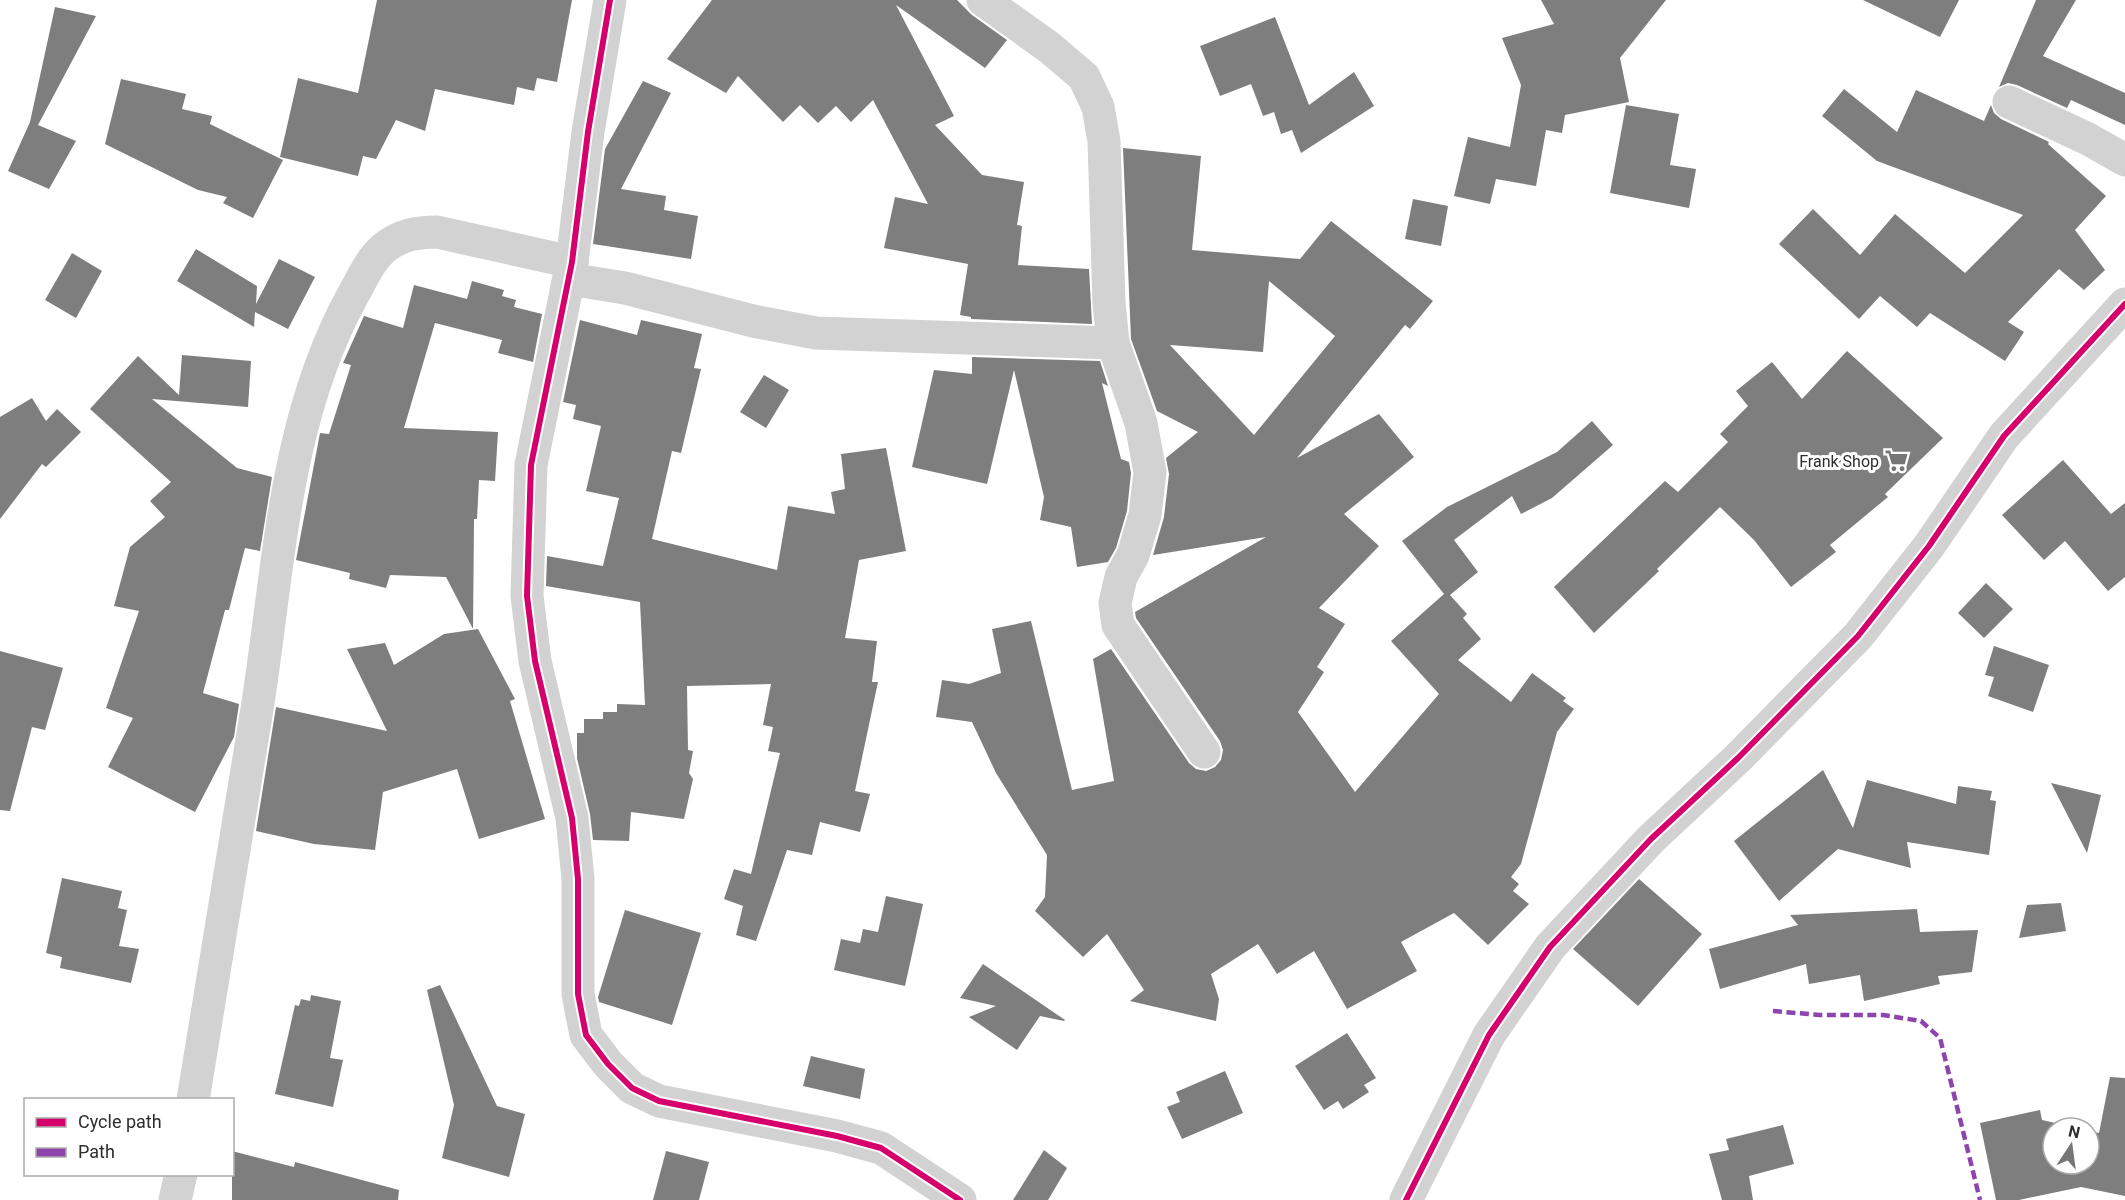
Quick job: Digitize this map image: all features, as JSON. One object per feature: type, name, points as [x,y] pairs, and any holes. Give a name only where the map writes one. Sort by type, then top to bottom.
[{"type":"street","points":[[610,0],[588,132],[571,271],[531,465],[527,596],[535,661],[572,818],[578,879],[578,994],[586,1035],[608,1064],[632,1088],[659,1101],[837,1136],[881,1148],[960,1200]]},
{"type":"street","points":[[983,0],[1050,48],[1083,77],[1098,107],[1104,141],[1109,303],[1113,343],[1141,423],[1150,472],[1145,515],[1133,555],[1120,577],[1115,603],[1118,626],[1204,752]]},
{"type":"street","points":[[2009,102],[2125,159]]},
{"type":"street","points":[[193,1098],[266,655],[281,533],[297,451],[316,382],[341,317],[371,263],[384,248],[416,232],[437,232],[625,288],[753,321],[816,333],[1113,343]]},
{"type":"street","points":[[1406,1200],[1489,1035],[1550,947],[1651,839],[1738,758],[1858,636],[1929,546],[2004,436],[2125,304]]},
{"type":"street","points":[[175,1200],[181,1176]]},
{"type":"building","points":[[377,0],[572,0],[557,82],[537,78],[534,91],[517,87],[514,105],[435,89],[425,131],[396,120],[376,159],[363,156],[358,176],[280,157],[298,78],[358,93]]},
{"type":"building","points":[[712,0],[957,0],[972,15],[1007,40],[985,68],[896,5],[954,116],[935,125],[982,175],[1024,182],[1017,225],[1022,226],[1018,265],[1089,269],[1092,324],[971,319],[971,317],[960,315],[968,264],[884,248],[895,197],[928,204],[873,100],[851,122],[836,106],[818,123],[800,105],[783,122],[738,76],[726,93],[667,59]]},
{"type":"building","points":[[1541,0],[1666,0],[1620,58],[1629,102],[1565,115],[1562,133],[1546,130],[1536,186],[1496,179],[1490,204],[1454,196],[1468,137],[1510,147],[1521,85],[1502,38],[1554,24]]},
{"type":"building","points":[[1863,0],[1959,0],[1940,37]]},
{"type":"building","points":[[2036,0],[2076,0],[2043,56],[2125,93],[2125,125],[2071,100],[2067,108],[2017,85],[2008,83],[1999,87]]},
{"type":"building","points":[[55,7],[96,16],[38,125],[76,141],[49,189],[8,171],[30,122]]},
{"type":"building","points":[[1275,17],[1309,105],[1354,72],[1374,106],[1301,153],[1292,130],[1281,134],[1274,112],[1263,116],[1251,84],[1220,96],[1200,46]]},
{"type":"building","points":[[121,79],[186,94],[182,109],[212,116],[210,124],[283,160],[253,218],[223,203],[227,197],[198,190],[105,144]]},
{"type":"building","points":[[643,81],[671,93],[621,189],[666,196],[664,210],[698,216],[691,259],[593,244],[605,149]]},
{"type":"building","points":[[1844,89],[1897,132],[1916,90],[1984,121],[1991,105],[1994,113],[2001,119],[2049,142],[2048,144],[2106,196],[2075,230],[2105,270],[2084,290],[2059,269],[2008,322],[2024,332],[2005,361],[1930,313],[1917,327],[1880,296],[1859,319],[1779,244],[1813,209],[1860,255],[1895,214],[1965,273],[2023,215],[1877,161],[1822,116]]},
{"type":"building","points":[[1626,105],[1679,114],[1670,165],[1696,169],[1689,208],[1610,193]]},
{"type":"building","points":[[1123,148],[1201,156],[1192,250],[1300,259],[1331,221],[1433,301],[1410,329],[1405,325],[1297,458],[1379,414],[1414,457],[1344,514],[1379,546],[1319,608],[1345,624],[1317,667],[1324,672],[1298,712],[1355,792],[1439,694],[1391,641],[1444,594],[1402,541],[1447,507],[1557,452],[1592,421],[1613,445],[1552,498],[1521,514],[1512,496],[1454,540],[1478,572],[1450,595],[1467,614],[1463,618],[1481,639],[1458,660],[1511,702],[1532,673],[1566,698],[1563,701],[1574,709],[1557,732],[1521,864],[1511,877],[1519,884],[1513,891],[1529,904],[1488,945],[1454,913],[1401,942],[1417,971],[1347,1009],[1314,951],[1277,974],[1258,944],[1211,974],[1219,999],[1216,1021],[1130,1001],[1144,990],[1107,934],[1083,957],[1035,911],[1045,897],[1047,855],[996,773],[972,722],[936,717],[942,680],[969,684],[1001,673],[992,629],[1031,621],[1072,790],[1114,781],[1093,659],[1111,649],[1189,763],[1196,769],[1206,771],[1215,767],[1221,760],[1223,750],[1220,741],[1136,618],[1135,612],[1266,537],[1153,555],[1164,517],[1169,474],[1166,458],[1198,432],[1157,411],[1131,339]],"holes":[[[1269,281],[1335,336],[1254,435],[1170,345],[1263,352]]]},
{"type":"building","points":[[1413,199],[1448,206],[1441,246],[1405,239]]},
{"type":"building","points":[[196,249],[257,286],[256,304],[279,259],[315,277],[288,329],[255,312],[254,327],[177,281]]},
{"type":"building","points":[[72,253],[102,271],[76,318],[45,300]]},
{"type":"building","points":[[472,281],[504,290],[502,296],[516,300],[514,307],[542,314],[533,362],[498,353],[502,340],[435,323],[404,428],[498,432],[495,481],[479,480],[477,519],[474,519],[473,629],[446,577],[390,575],[386,588],[349,579],[350,573],[296,560],[320,433],[329,434],[351,365],[343,363],[364,316],[403,328],[414,285],[467,299]]},
{"type":"building","points":[[580,320],[637,335],[641,320],[702,334],[694,368],[701,369],[681,453],[672,451],[652,539],[777,570],[788,506],[835,514],[831,492],[845,489],[841,454],[886,448],[906,551],[859,560],[845,638],[877,641],[872,682],[878,682],[855,791],[870,794],[860,832],[820,822],[812,855],[787,850],[756,941],[736,935],[743,906],[724,899],[734,869],[751,874],[780,753],[768,751],[773,727],[763,725],[771,684],[687,686],[688,750],[693,751],[689,773],[693,779],[684,819],[631,812],[629,841],[593,840],[590,814],[577,758],[577,733],[584,733],[584,719],[603,719],[603,712],[617,712],[617,704],[645,705],[640,602],[546,586],[547,556],[603,566],[619,498],[586,491],[601,426],[573,419],[576,405],[563,402]]},
{"type":"building","points":[[1847,351],[1943,438],[1885,494],[1888,497],[1830,545],[1836,552],[1791,587],[1754,540],[1720,507],[1657,569],[1659,571],[1594,633],[1554,587],[1665,481],[1678,492],[1728,442],[1720,434],[1748,406],[1736,391],[1772,362],[1802,399]]},
{"type":"building","points":[[182,355],[251,361],[248,407],[152,399],[237,468],[272,477],[260,551],[245,548],[229,610],[225,610],[203,693],[239,704],[234,737],[195,812],[108,767],[133,718],[106,708],[139,611],[114,606],[130,547],[165,517],[150,501],[171,482],[90,409],[138,356],[179,395]]},
{"type":"building","points":[[972,357],[1100,361],[1108,386],[1102,383],[1121,459],[1129,462],[1131,473],[1127,511],[1116,548],[1108,562],[1077,567],[1071,527],[1040,520],[1044,497],[1014,370],[987,484],[912,467],[934,370],[972,374]]},
{"type":"building","points":[[764,375],[789,390],[766,428],[740,412]]},
{"type":"building","points":[[32,398],[46,421],[57,409],[81,432],[46,467],[42,464],[0,519],[0,417]]},
{"type":"building","points":[[2063,460],[2111,514],[2125,503],[2125,577],[2108,591],[2065,541],[2044,560],[2002,515]]},
{"type":"building","points":[[1986,583],[2013,609],[1984,638],[1958,613]]},
{"type":"building","points":[[478,629],[515,699],[510,701],[545,819],[479,839],[457,769],[383,792],[375,850],[314,844],[256,831],[276,707],[387,731],[347,649],[385,643],[394,665],[444,634]]},
{"type":"building","points":[[1994,646],[2049,665],[2033,712],[1988,696],[1994,677],[1985,675]]},
{"type":"building","points":[[0,651],[63,668],[45,730],[32,727],[10,811],[0,810]]},
{"type":"building","points":[[1823,770],[1853,828],[1867,780],[1956,804],[1958,786],[1992,791],[1990,800],[1996,801],[1989,855],[1907,842],[1911,868],[1838,849],[1779,901],[1734,841]]},
{"type":"building","points":[[2051,783],[2101,795],[2087,853]]},
{"type":"building","points":[[62,878],[122,891],[118,908],[127,910],[119,946],[139,949],[131,983],[60,968],[62,957],[46,953]]},
{"type":"building","points":[[1639,879],[1702,934],[1638,1006],[1573,949]]},
{"type":"building","points":[[886,896],[923,904],[905,986],[834,970],[841,939],[860,943],[863,929],[878,932]]},
{"type":"building","points":[[2061,903],[2066,931],[2019,938],[2027,905]]},
{"type":"building","points":[[1917,909],[1920,932],[1978,930],[1972,972],[1938,976],[1940,984],[1864,1001],[1860,975],[1809,984],[1806,964],[1720,989],[1709,949],[1798,925],[1790,915]]},
{"type":"building","points":[[625,910],[701,933],[672,1025],[599,1002],[598,997]]},
{"type":"building","points":[[983,964],[1065,1020],[1040,1016],[1017,1050],[969,1017],[996,1006],[960,998]]},
{"type":"building","points":[[440,985],[497,1106],[525,1114],[509,1177],[442,1158],[454,1105],[427,990]]},
{"type":"building","points":[[311,995],[341,1001],[330,1058],[343,1060],[333,1107],[275,1094],[295,1005],[299,1006],[301,999],[310,1001]]},
{"type":"building","points":[[1347,1033],[1376,1078],[1364,1085],[1369,1092],[1343,1109],[1338,1101],[1324,1110],[1295,1066]]},
{"type":"building","points":[[811,1056],[865,1069],[860,1099],[803,1086]]},
{"type":"building","points":[[1225,1071],[1243,1113],[1182,1139],[1167,1107],[1180,1102],[1176,1092]]},
{"type":"building","points":[[2110,1077],[2125,1078],[2125,1196],[2081,1187],[2019,1200],[1996,1200],[1980,1123],[2040,1110],[2041,1176],[2101,1176],[2101,1123]]},
{"type":"building","points":[[1783,1125],[1794,1164],[1749,1176],[1753,1200],[1722,1200],[1709,1154],[1729,1150],[1726,1139]]},
{"type":"building","points":[[1044,1150],[1067,1168],[1048,1200],[1013,1200]]},
{"type":"building","points":[[666,1151],[709,1162],[699,1200],[653,1200]]},
{"type":"building","points":[[234,1152],[294,1167],[295,1162],[399,1190],[398,1200],[232,1200]]},
{"type":"marked path","points":[[1773,1011],[1820,1015],[1883,1015],[1921,1021],[1940,1038],[1980,1200]]},
{"type":"cycle path","points":[[610,0],[588,132],[572,262],[531,465],[527,596],[535,661],[572,818],[578,879],[578,994],[586,1035],[608,1064],[632,1088],[659,1101],[837,1136],[881,1148],[960,1200]]},
{"type":"cycle path","points":[[1406,1200],[1489,1035],[1550,947],[1651,839],[1738,758],[1858,636],[1929,546],[2004,436],[2125,304]]},
{"type":"place","name":"Frank Shop","points":[[1897,461]]}]
